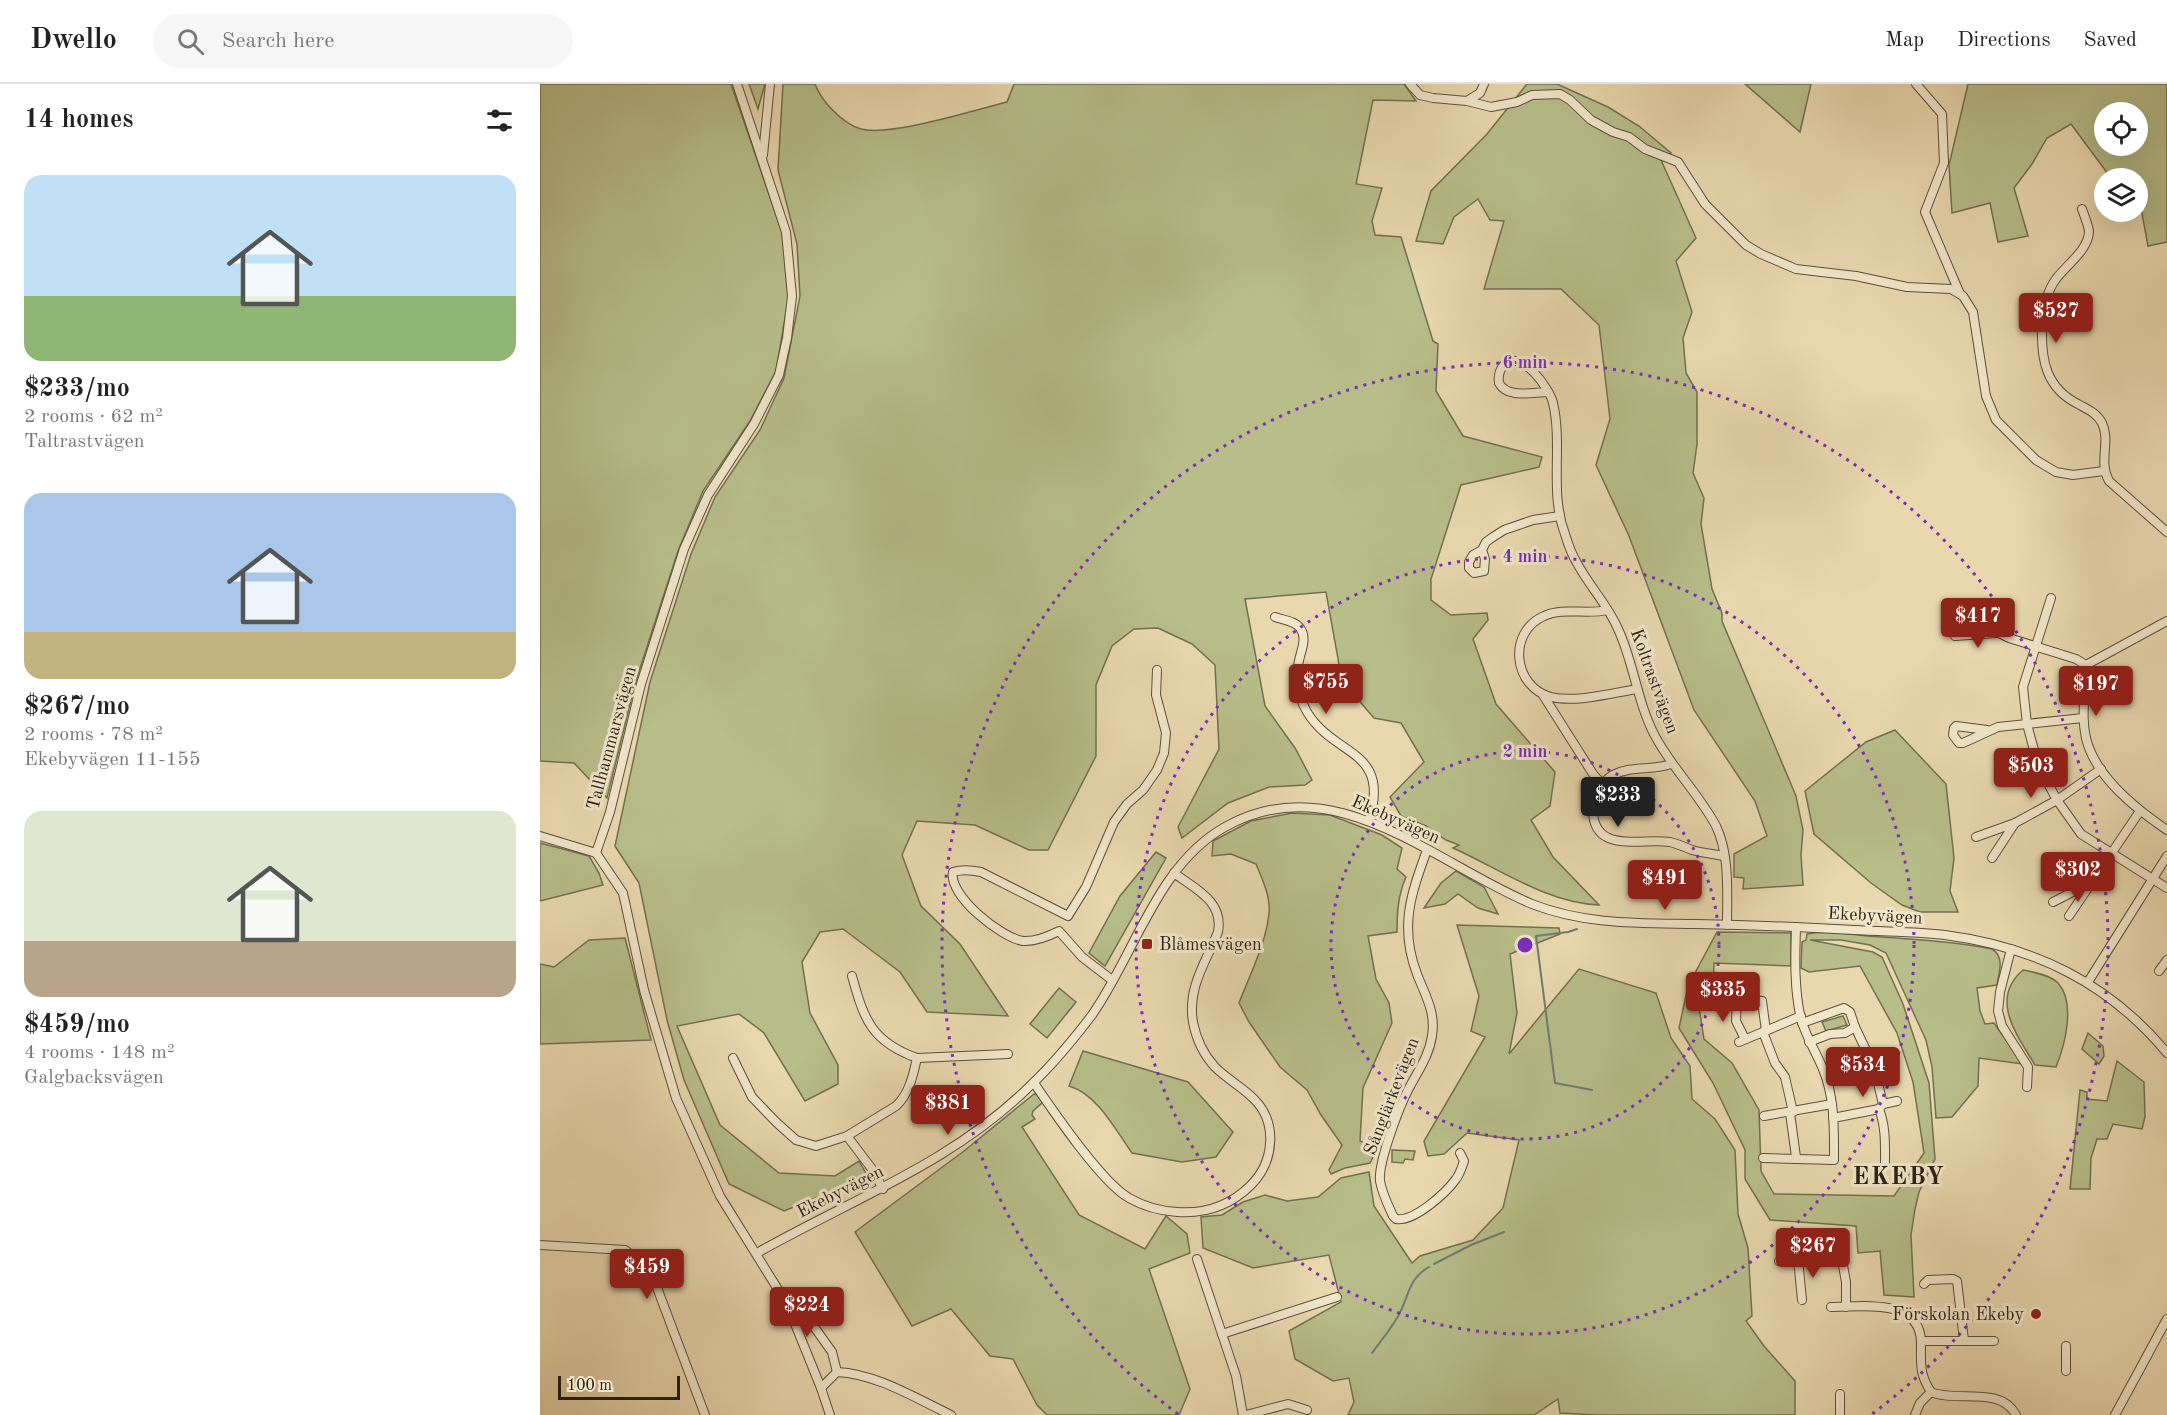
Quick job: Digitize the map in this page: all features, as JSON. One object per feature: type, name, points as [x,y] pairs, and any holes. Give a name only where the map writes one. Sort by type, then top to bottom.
[{"type":"street","name":"Tallhammarsvägen","points":[[596,853],[610,812],[641,684],[684,549],[708,495],[754,424],[779,375],[792,296],[786,232],[737,84]]},
{"type":"street","points":[[762,161],[770,84]]},
{"type":"street","points":[[1410,84],[1420,95],[1467,101],[1491,107],[1516,102],[1532,95],[1560,94],[1592,120],[1613,132],[1629,137],[1645,149],[1678,162],[1705,204],[1746,245],[1761,254],[1796,269],[1856,276],[1907,287],[1951,289],[1960,294],[1967,300],[1973,312],[1986,396],[1996,420],[2046,468],[2065,475],[2104,471]]},
{"type":"street","points":[[1467,101],[1480,93],[1484,84]]},
{"type":"street","points":[[1916,84],[1942,114],[1944,163],[1925,212],[1960,294]]},
{"type":"street","points":[[2082,209],[2089,231],[2084,247],[2055,280],[2046,300],[2042,325],[2043,357],[2048,375],[2060,393],[2096,414],[2103,424],[2105,433],[2104,471],[2115,488],[2167,532]]},
{"type":"street","name":"Koltrastvägen","points":[[1548,392],[1515,393],[1504,390],[1499,382],[1501,369],[1506,363],[1519,362],[1534,372],[1543,382],[1552,398],[1555,418],[1556,484],[1560,516],[1577,563],[1617,626],[1629,655],[1649,724],[1671,764],[1716,827],[1724,856],[1727,925]]},
{"type":"street","points":[[1482,550],[1486,542],[1516,525],[1560,516]]},
{"type":"street","points":[[2051,598],[2023,687],[2027,724],[2038,765],[2057,800],[2081,834],[2167,888]]},
{"type":"street","points":[[1607,610],[1592,613],[1550,614],[1537,620],[1521,639],[1518,654],[1529,681],[1536,690],[1554,698],[1595,697],[1637,688]]},
{"type":"street","points":[[1958,613],[1997,633],[2076,658],[2086,665]]},
{"type":"street","points":[[1275,617],[1296,624],[1304,637],[1298,665],[1298,684],[1307,712],[1330,737],[1354,753],[1370,773],[1374,784],[1374,794],[1369,821]]},
{"type":"street","points":[[2086,665],[2167,621]]},
{"type":"street","points":[[1955,636],[1997,633]]},
{"type":"street","points":[[2086,665],[2083,718],[2088,746],[2101,770],[2112,783],[2140,811],[2167,830]]},
{"type":"street","points":[[1068,916],[981,872],[968,870],[953,872],[953,885],[966,902],[987,922],[1012,937],[1024,941],[1036,940],[1059,931],[1086,887],[1114,822],[1127,804],[1143,790],[1157,770],[1164,753],[1166,733],[1156,695],[1157,670]]},
{"type":"street","points":[[1543,694],[1593,774],[1602,784]]},
{"type":"street","points":[[1987,730],[2083,718]]},
{"type":"street","points":[[1671,764],[1655,768],[1628,769],[1602,784],[1593,802],[1596,826],[1605,837],[1619,841],[1675,843],[1701,852],[1724,856]]},
{"type":"street","points":[[1976,837],[2015,823],[2057,800],[2101,770]]},
{"type":"street","name":"Ekebyvägen","points":[[757,1253],[883,1189],[969,1138],[987,1124],[1034,1083],[1092,1014],[1174,873],[1202,843],[1225,827],[1264,811],[1301,807],[1324,808],[1369,821],[1523,900],[1576,917],[1616,922],[1944,934],[2011,949],[2058,966],[2088,982],[2150,1031],[2167,1053]]},
{"type":"street","points":[[2069,916],[2140,811]]},
{"type":"street","points":[[1992,858],[2015,823]]},
{"type":"street","points":[[540,836],[596,853],[623,893],[644,990],[676,1098],[720,1196],[787,1304],[830,1415]]},
{"type":"street","name":"Sånglärkevägen","points":[[1427,850],[1407,914],[1417,974],[1430,1002],[1432,1035],[1427,1055],[1407,1092],[1381,1166],[1380,1183],[1393,1216],[1396,1219],[1403,1219],[1438,1198],[1458,1178],[1464,1161],[1460,1154]]},
{"type":"street","points":[[2088,982],[2167,856]]},
{"type":"street","points":[[1034,1083],[1108,1181],[1128,1198],[1143,1205],[1165,1211],[1206,1210],[1232,1200],[1259,1176],[1270,1148],[1267,1120],[1255,1100],[1216,1068],[1208,1058],[1193,1023],[1192,1000],[1195,984],[1218,932],[1217,911],[1209,899],[1174,873]]},
{"type":"street","points":[[2053,902],[2090,883]]},
{"type":"street","points":[[1763,1158],[1796,1157],[1834,1160],[1832,1104],[1823,1070],[1809,1042],[1802,1020],[1796,987],[1796,927]]},
{"type":"street","points":[[1059,931],[1082,957],[1112,980]]},
{"type":"street","points":[[2011,949],[2000,992],[1998,1011],[2002,1026],[2028,1067],[2027,1087]]},
{"type":"street","points":[[2159,971],[2167,960]]},
{"type":"street","points":[[852,976],[867,1022],[889,1046],[899,1052],[917,1058],[1002,1056]]},
{"type":"street","points":[[1717,998],[1762,1001],[1765,1031],[1775,1063],[1785,1077],[1792,1113],[1796,1157]]},
{"type":"street","points":[[1737,1000],[1736,1020],[1742,1041],[1765,1031],[1844,1008],[1850,1012],[1874,1067],[1885,1136],[1885,1164]]},
{"type":"street","points":[[1809,1042],[1830,1034],[1845,1033],[1855,1027]]},
{"type":"street","points":[[733,1058],[752,1097],[796,1140],[816,1146],[847,1136],[902,1100],[910,1083],[917,1058]]},
{"type":"street","points":[[1833,1118],[1897,1101]]},
{"type":"street","points":[[1764,1116],[1792,1113],[1832,1104]]},
{"type":"street","points":[[847,1136],[872,1169],[883,1189]]},
{"type":"street","points":[[540,1245],[625,1250],[650,1269],[705,1415]]},
{"type":"street","points":[[1779,1261],[1838,1258],[1842,1260],[1846,1282],[1846,1307]]},
{"type":"street","points":[[1197,1259],[1236,1376],[1244,1415],[1288,1404],[1307,1410]]},
{"type":"street","points":[[1798,1259],[1802,1300]]},
{"type":"street","points":[[1924,1284],[1928,1280],[1953,1279],[1957,1281],[1964,1340]]},
{"type":"street","points":[[793,1297],[832,1352],[837,1372]]},
{"type":"street","points":[[1222,1334],[1337,1297]]},
{"type":"street","points":[[1831,1307],[1895,1308],[1908,1315],[1917,1324],[1921,1341],[1922,1376],[1931,1392],[1951,1397],[1993,1398],[2005,1403],[2016,1415]]},
{"type":"street","points":[[2115,1415],[2167,1319]]},
{"type":"street","points":[[1921,1341],[1994,1341]]},
{"type":"street","points":[[2066,1346],[2066,1371]]},
{"type":"street","points":[[821,1388],[837,1372]]},
{"type":"street","points":[[837,1372],[869,1377],[951,1415]]},
{"type":"street","points":[[1915,1415],[1920,1403],[1931,1392]]},
{"type":"street","points":[[1840,1394],[1840,1415]]},
{"type":"green space","points":[[540,84],[731,84],[782,232],[789,294],[776,371],[750,421],[703,491],[678,551],[635,684],[607,798],[574,763],[540,761]]},
{"type":"green space","points":[[749,84],[765,84],[758,109]]},
{"type":"green space","points":[[783,84],[815,84],[822,98],[840,117],[861,129],[874,130],[911,126],[1007,102],[1014,84],[1404,84],[1416,101],[1373,100],[1356,184],[1382,188],[1372,221],[1375,235],[1401,237],[1433,341],[1438,344],[1436,391],[1463,436],[1542,457],[1539,467],[1461,485],[1431,579],[1431,600],[1451,615],[1487,613],[1488,620],[1473,639],[1496,704],[1555,772],[1550,806],[1531,820],[1553,857],[1599,905],[1561,898],[1524,884],[1453,848],[1459,845],[1446,840],[1426,826],[1401,816],[1390,797],[1424,762],[1401,723],[1374,718],[1342,681],[1326,592],[1245,599],[1265,706],[1295,748],[1312,780],[1305,785],[1269,787],[1228,803],[1182,838],[1178,827],[1219,749],[1215,665],[1192,644],[1158,628],[1134,629],[1112,646],[1096,685],[1096,756],[1048,850],[1029,850],[975,825],[917,821],[902,855],[921,906],[960,944],[1008,1016],[927,1012],[900,972],[843,929],[820,932],[802,962],[810,1013],[838,1065],[838,1084],[805,1101],[764,1033],[739,1014],[677,1026],[720,1125],[779,1173],[835,1176],[859,1161],[868,1177],[784,1211],[729,1184],[684,1080],[667,1020],[639,883],[615,846],[650,682],[691,554],[715,497],[760,430],[784,378],[800,296],[797,244],[778,170]]},
{"type":"green space","points":[[1527,84],[1557,84],[1608,107],[1639,126],[1671,153],[1661,160],[1696,238],[1676,261],[1692,312],[1683,338],[1686,373],[1697,392],[1697,444],[1693,473],[1704,498],[1701,524],[1712,589],[1722,613],[1722,621],[1796,796],[1803,830],[1801,855],[1803,885],[1743,889],[1744,878],[1734,877],[1734,854],[1767,836],[1755,801],[1694,710],[1629,536],[1596,465],[1610,419],[1599,325],[1561,289],[1484,289],[1504,221],[1490,220],[1478,199],[1454,217],[1443,244],[1416,241],[1431,191],[1487,134]]},
{"type":"green space","points":[[1745,84],[1811,84],[1800,132]]},
{"type":"green space","points":[[1968,84],[2167,84],[2167,242],[2148,246],[2144,222],[2148,222],[2148,168],[2104,168],[2095,156],[2148,156],[2148,102],[2094,102],[2094,155],[2071,124],[2047,138],[2032,164],[2014,188],[2028,236],[1998,242],[1990,203],[1952,213],[1949,165]]},
{"type":"green space","points":[[1895,730],[1946,784],[1954,858],[1950,891],[1958,912],[1920,912],[1902,905],[1871,883],[1814,834],[1805,791],[1866,742]]},
{"type":"green space","points":[[1292,813],[1330,815],[1382,835],[1402,848],[1397,869],[1406,877],[1398,904],[1397,932],[1368,936],[1376,979],[1389,1003],[1392,1023],[1363,1088],[1360,1141],[1378,1148],[1370,1163],[1345,1168],[1331,1174],[1329,1170],[1342,1145],[1307,1090],[1280,1067],[1249,1022],[1239,1003],[1267,925],[1269,907],[1263,882],[1256,864],[1231,854],[1212,856],[1213,841],[1251,821]]},
{"type":"green space","points":[[540,843],[589,856],[603,885],[540,901]]},
{"type":"green space","points":[[1156,852],[1166,858],[1105,966],[1089,953],[1120,896]]},
{"type":"green space","points":[[1456,871],[1484,887],[1498,914],[1478,908],[1458,894],[1445,904],[1424,908],[1441,883]]},
{"type":"green space","points":[[1457,925],[1559,928],[1560,934],[1510,954],[1517,1013],[1509,1054],[1579,969],[1656,993],[1671,1038],[1690,1066],[1692,1099],[1715,1119],[1735,1150],[1738,1214],[1748,1248],[1752,1316],[1746,1321],[1764,1346],[1795,1381],[1795,1415],[1560,1413],[1558,1399],[1534,1415],[1348,1415],[1354,1402],[1349,1378],[1333,1381],[1295,1359],[1289,1331],[1341,1302],[1329,1255],[1253,1268],[1203,1248],[1201,1217],[1222,1215],[1243,1202],[1265,1195],[1287,1201],[1318,1197],[1341,1178],[1369,1172],[1374,1206],[1412,1263],[1420,1256],[1473,1240],[1503,1208],[1519,1140],[1467,1133],[1444,1154],[1428,1156],[1424,1141],[1485,1037],[1471,1031],[1479,996]]},
{"type":"green space","points":[[1717,932],[1791,933],[1791,966],[1714,963],[1713,993],[1699,1007],[1704,1039],[1732,1063],[1759,1110],[1761,1171],[1774,1194],[1894,1196],[1924,1153],[1913,1082],[1897,1033],[1860,966],[1809,972],[1801,968],[1802,942],[1806,940],[1807,934],[1822,932],[1946,942],[1992,949],[1999,956],[1997,985],[1977,988],[1980,1011],[1985,1024],[1994,1023],[2023,1064],[1979,1058],[1978,1086],[1952,1117],[1936,1118],[1932,1067],[1926,1040],[1886,953],[1870,945],[1841,940],[1810,940],[1873,952],[1882,957],[1903,1004],[1929,1083],[1935,1159],[1919,1192],[1911,1235],[1914,1297],[1884,1295],[1880,1251],[1858,1253],[1856,1226],[1770,1220],[1745,1179],[1745,1150],[1713,1083],[1679,1028],[1688,986]]},
{"type":"green space","points":[[625,938],[651,1040],[540,1044],[540,964],[554,967],[589,940]]},
{"type":"green space","points":[[2023,970],[2051,978],[2058,983],[2067,1001],[2065,1036],[2056,1067],[2035,1065],[2014,1029],[2007,1005],[2008,993],[2013,981]]},
{"type":"green space","points":[[1059,988],[1076,1002],[1047,1038],[1030,1024]]},
{"type":"green space","points":[[1843,1016],[1847,1025],[1826,1031],[1822,1022]]},
{"type":"green space","points":[[2088,1033],[2103,1046],[2104,1056],[2099,1064],[2082,1049]]},
{"type":"green space","points":[[1083,1051],[1188,1082],[1233,1132],[1216,1157],[1182,1162],[1132,1153],[1097,1104],[1079,1090],[1069,1086]]},
{"type":"green space","points":[[2117,1061],[2144,1082],[2145,1117],[2142,1129],[2113,1124],[2107,1139],[2097,1139],[2091,1158],[2090,1189],[2070,1189],[2080,1090],[2087,1092],[2087,1099],[2107,1101]]},
{"type":"green space","points":[[1034,1094],[1039,1095],[1043,1100],[1042,1103],[1033,1111],[1032,1115],[1035,1119],[1022,1127],[1079,1215],[1145,1249],[1166,1216],[1187,1234],[1190,1253],[1149,1269],[1190,1389],[1179,1415],[1047,1415],[1037,1405],[1013,1359],[990,1356],[951,1309],[912,1326],[855,1232],[964,1151]]},
{"type":"green space","points":[[1392,1150],[1415,1151],[1413,1160],[1405,1159],[1403,1163],[1392,1162]]},
{"type":"waterway","points":[[1577,929],[1536,936],[1555,1083],[1592,1090]]},
{"type":"waterway","points":[[1434,1264],[1471,1245],[1504,1232]]},
{"type":"waterway","points":[[1372,1353],[1397,1318],[1412,1284],[1429,1267]]},
{"type":"place","name":"Blåmesvägen","points":[[1147,944]]},
{"type":"place","name":"Förskolan Ekeby","points":[[2036,1314]]},
{"type":"district","name":"EKEBY","points":[[1899,1176]]}]
